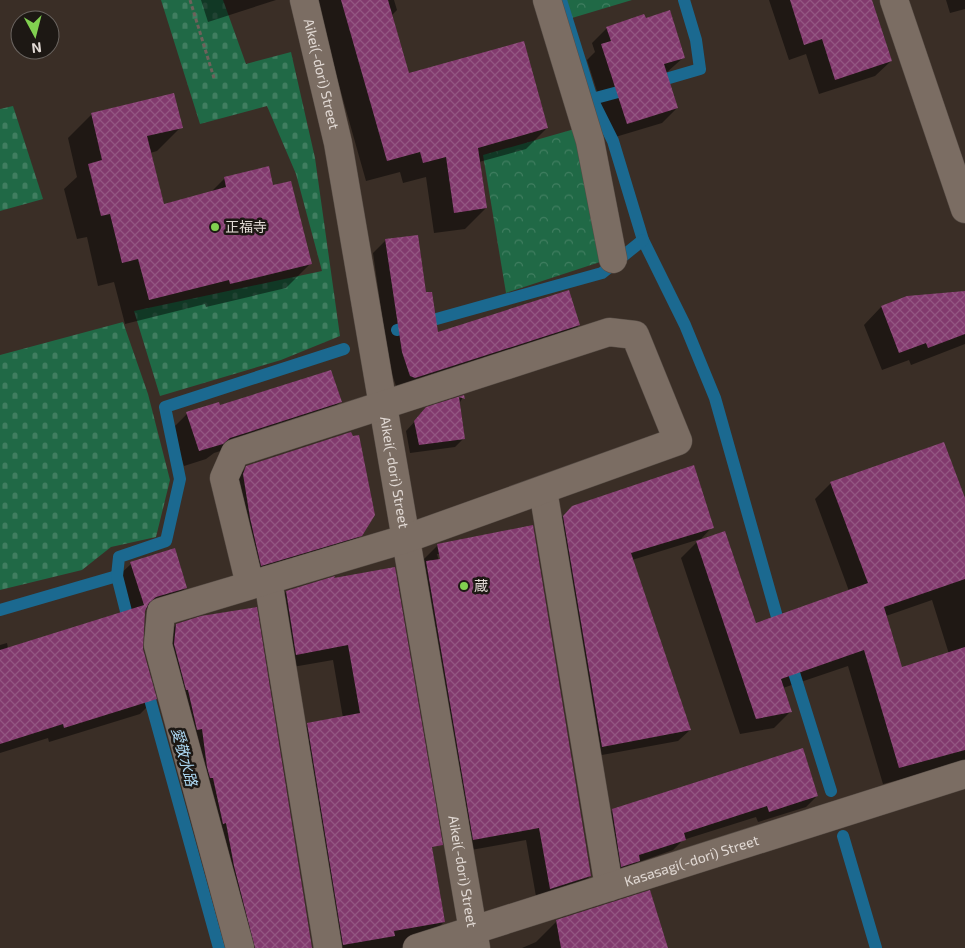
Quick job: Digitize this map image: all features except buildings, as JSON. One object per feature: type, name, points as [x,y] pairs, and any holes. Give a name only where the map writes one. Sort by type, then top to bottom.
[{"type":"street","name":"Aikei(-dori) Street","points":[[304,0],[338,143],[474,939]]},
{"type":"street","points":[[547,0],[590,141],[613,259]]},
{"type":"street","points":[[894,0],[965,208]]},
{"type":"street","points":[[240,948],[158,645],[161,612],[259,582],[405,539],[678,441],[635,335],[608,332],[235,453],[224,478],[259,582],[328,948]]},
{"type":"street","points":[[543,490],[609,887]]},
{"type":"street","name":"Kasasagi(-dori) Street","points":[[417,948],[474,939],[609,887],[965,774]]},
{"type":"path","points":[[190,0],[214,78]]},
{"type":"green space","points":[[161,0],[223,0],[246,64],[291,52],[315,158],[340,336],[281,360],[160,396],[134,311],[322,271],[296,174],[267,106],[200,124]]},
{"type":"green space","points":[[557,0],[632,0],[572,18],[562,17]]},
{"type":"green space","points":[[13,106],[43,199],[0,211],[0,109]]},
{"type":"green space","points":[[578,128],[600,262],[506,293],[483,155]]},
{"type":"green space","points":[[123,322],[148,394],[170,480],[156,537],[111,547],[82,570],[0,590],[0,355]]},
{"type":"waterway","points":[[561,0],[592,99],[613,141],[643,240],[685,325],[715,398],[781,631]]},
{"type":"waterway","points":[[652,83],[700,69],[696,40],[684,0]]},
{"type":"waterway","points":[[592,99],[633,88]]},
{"type":"waterway","points":[[397,330],[602,273],[643,240]]},
{"type":"waterway","points":[[130,627],[117,576],[119,557],[166,541],[180,479],[165,407],[344,349]]},
{"type":"waterway","points":[[0,610],[117,576]]},
{"type":"waterway","points":[[790,660],[831,791]]},
{"type":"waterway","name":"愛敬水路","points":[[146,685],[219,948]]},
{"type":"waterway","points":[[843,836],[876,948]]},
{"type":"place","name":"正福寺","points":[[215,227]]},
{"type":"place","name":"蔵","points":[[464,586]]}]
